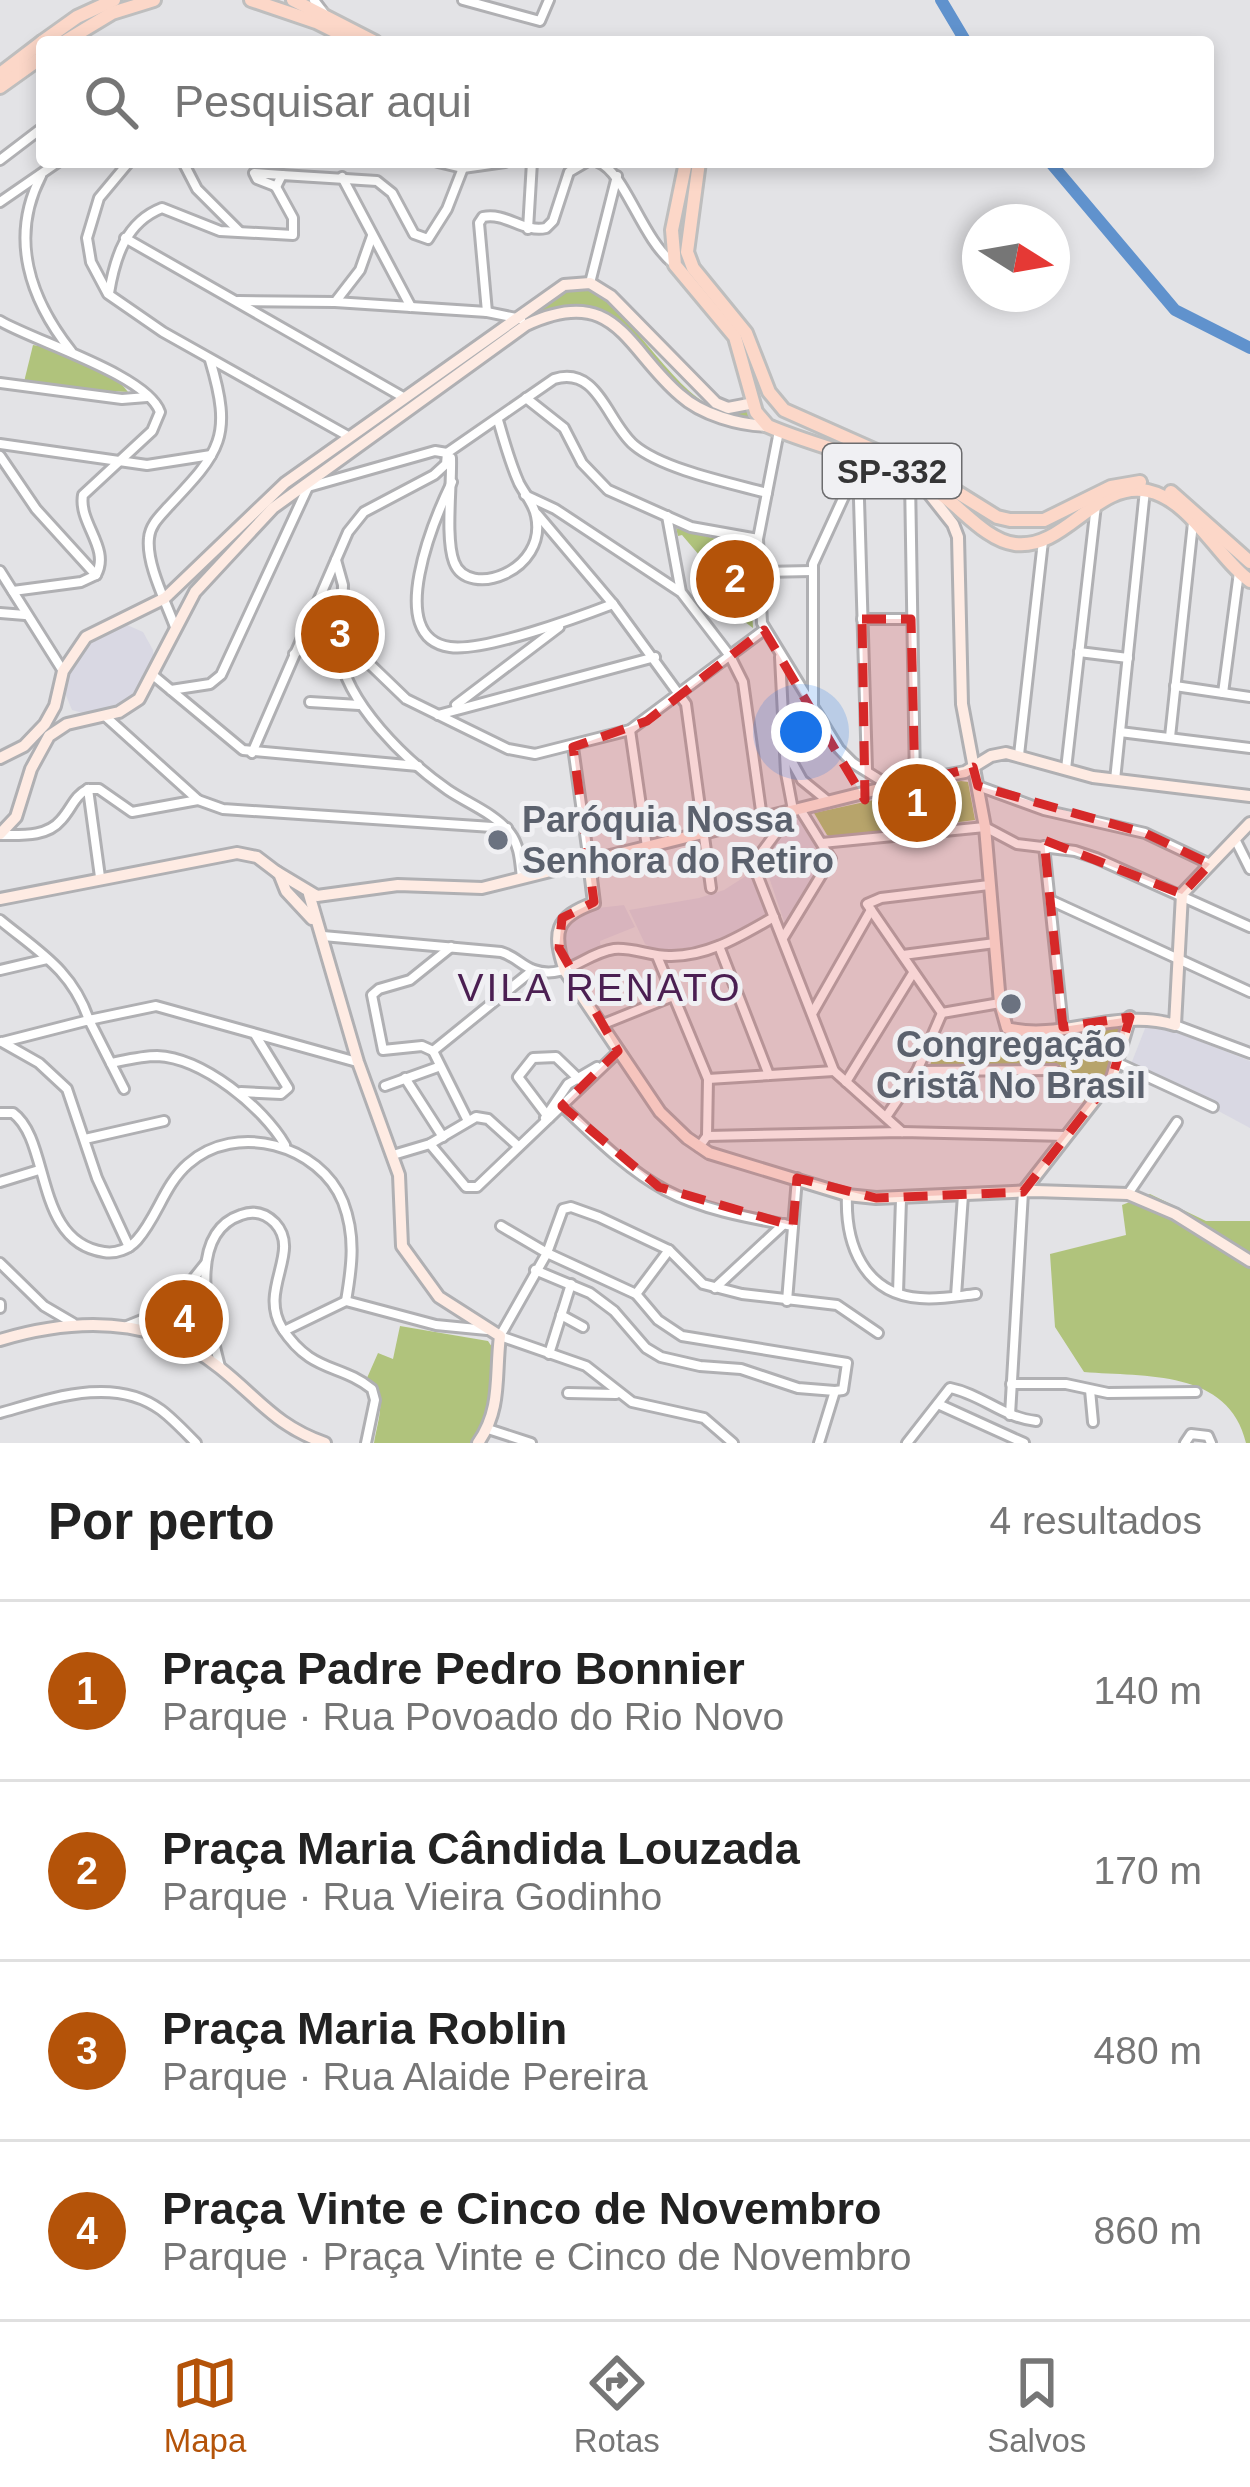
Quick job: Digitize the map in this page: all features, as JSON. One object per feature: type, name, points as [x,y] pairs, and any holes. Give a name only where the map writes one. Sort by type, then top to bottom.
[{"type":"main road","points":[[50,36],[114,0]]},
{"type":"main road","points":[[74,36],[112,13],[154,0]]},
{"type":"main road","points":[[250,0],[303,16],[344,36]]},
{"type":"main road","points":[[293,0],[363,36]]},
{"type":"main road","points":[[0,74],[36,47]]},
{"type":"main road","points":[[0,87],[36,61]]},
{"type":"main road","points":[[685,168],[672,230],[675,265],[735,338],[754,403],[774,428],[784,410],[754,403]]},
{"type":"main road","name":"SP-332","points":[[698,168],[687,252],[693,268],[746,333],[769,392],[784,410],[928,474],[997,517],[1010,520],[1036,523],[1071,516],[1129,490],[1145,490]]},
{"type":"main road","name":"SP-332","points":[[774,428],[915,480],[950,499],[1003,541]]},
{"type":"main road","name":"SP-332","points":[[1040,541],[1111,487],[1126,482],[1154,485],[1183,500],[1250,562]]},
{"type":"main road","points":[[1145,490],[1172,503],[1244,577]]},
{"type":"main road","points":[[1010,520],[1003,541],[1040,541],[1036,523]]},
{"type":"street","points":[[314,0],[326,17]]},
{"type":"street","points":[[463,0],[540,21],[549,0]]},
{"type":"street","points":[[0,160],[36,133]]},
{"type":"street","points":[[0,202],[50,168]]},
{"type":"street","points":[[124,168],[99,198],[90,222],[88,253],[108,295],[209,359],[348,436]]},
{"type":"street","points":[[185,168],[188,178],[240,232]]},
{"type":"street","points":[[108,295],[125,238],[144,216],[162,208],[220,231],[293,235],[293,218],[276,187],[254,172],[365,178],[386,186],[414,234],[428,239],[441,221],[463,168]]},
{"type":"street","points":[[528,229],[532,168]]},
{"type":"street","points":[[502,334],[487,312],[479,223],[495,215],[528,229],[546,228],[553,221],[569,172],[576,168]]},
{"type":"street","points":[[606,168],[617,176],[643,230],[675,265]]},
{"type":"street","points":[[276,187],[282,175]]},
{"type":"street","points":[[40,176],[29,199],[25,240],[30,279],[42,311],[71,352]]},
{"type":"street","points":[[590,283],[617,176]]},
{"type":"street","points":[[342,177],[411,308]]},
{"type":"street","points":[[21,187],[29,199]]},
{"type":"street","points":[[199,220],[211,204]]},
{"type":"street","points":[[335,302],[361,270],[373,234]]},
{"type":"street","points":[[125,238],[404,397]]},
{"type":"street","points":[[6,755],[46,724],[63,671],[76,648],[98,628],[165,598],[285,482],[522,320],[564,285],[590,283],[624,308],[722,411]]},
{"type":"street","points":[[237,302],[262,298],[335,302],[487,312],[522,320],[568,312],[600,317],[626,333],[681,397],[774,428],[758,539],[764,630],[839,749],[891,786]]},
{"type":"street","points":[[254,312],[262,298]]},
{"type":"street","points":[[0,321],[71,352],[151,397],[158,404],[159,422],[81,500],[101,560],[96,575],[81,582],[13,591]]},
{"type":"street","points":[[0,834],[11,825],[49,736],[67,724],[131,706],[154,676],[175,627],[204,581],[273,508],[502,334]]},
{"type":"street","points":[[175,627],[150,551],[149,534],[213,454],[223,426],[209,359]]},
{"type":"street","points":[[218,386],[232,370]]},
{"type":"street","points":[[170,690],[210,684],[221,675],[306,485],[435,451],[449,452],[566,375],[579,377],[593,389],[623,434],[642,451],[698,474],[766,493]]},
{"type":"street","points":[[0,383],[122,399],[151,397]]},
{"type":"street","points":[[526,398],[564,428],[596,481],[713,533],[758,539]]},
{"type":"street","points":[[722,411],[754,403]]},
{"type":"street","points":[[498,420],[536,514],[681,693],[688,710],[711,888]]},
{"type":"street","points":[[0,444],[160,464],[213,454]]},
{"type":"street","points":[[449,452],[452,558],[460,572],[472,578],[508,572],[530,559],[536,514]]},
{"type":"street","points":[[252,753],[348,532],[364,512],[434,475],[446,464],[449,452]]},
{"type":"street","points":[[0,456],[16,482],[96,575]]},
{"type":"street","points":[[813,704],[812,571],[818,548],[860,462]]},
{"type":"street","points":[[860,462],[868,772]]},
{"type":"street","points":[[915,480],[910,619],[915,783]]},
{"type":"street","points":[[915,480],[953,524],[958,537],[962,704],[969,770],[978,786],[985,827],[1000,1003],[1007,1028],[1030,1031],[1130,1017],[1175,1025],[1250,1053]]},
{"type":"street","points":[[0,481],[16,482]]},
{"type":"street","points":[[452,482],[432,528],[416,600],[415,613],[433,641],[456,648],[563,623],[613,604]]},
{"type":"street","points":[[1114,779],[1145,490]]},
{"type":"street","points":[[525,495],[555,509],[681,592],[730,656],[748,702],[762,818]]},
{"type":"street","points":[[1066,770],[1096,505]]},
{"type":"street","points":[[667,516],[681,592]]},
{"type":"street","points":[[1071,516],[1091,538]]},
{"type":"street","points":[[1170,737],[1193,523]]},
{"type":"street","points":[[1019,754],[1040,541]]},
{"type":"street","points":[[335,557],[343,584],[342,617]]},
{"type":"street","points":[[0,571],[63,671]]},
{"type":"street","points":[[759,572],[812,571]]},
{"type":"street","points":[[1223,693],[1244,577]]},
{"type":"street","points":[[0,613],[27,615]]},
{"type":"street","points":[[293,655],[322,632],[327,622],[342,617]]},
{"type":"street","points":[[342,617],[354,627],[351,646]]},
{"type":"street","points":[[862,619],[910,619]]},
{"type":"street","points":[[438,715],[563,623]]},
{"type":"street","points":[[351,646],[393,690],[438,715],[519,752],[549,753],[630,730],[764,630]]},
{"type":"street","points":[[322,632],[325,643],[339,651],[344,677],[360,705],[418,766],[507,828],[519,851],[522,878]]},
{"type":"street","points":[[339,651],[351,646]]},
{"type":"street","points":[[1079,652],[1128,658]]},
{"type":"street","points":[[450,709],[656,657]]},
{"type":"street","points":[[780,657],[785,749],[797,810],[831,859],[783,938]]},
{"type":"street","points":[[154,676],[228,742],[252,753],[418,766]]},
{"type":"street","points":[[1175,686],[1250,697]]},
{"type":"street","points":[[59,692],[65,713],[85,720]]},
{"type":"street","points":[[310,702],[360,705]]},
{"type":"street","points":[[105,716],[198,800],[223,809],[507,828]]},
{"type":"street","points":[[630,730],[646,847]]},
{"type":"street","points":[[1120,732],[1250,748]]},
{"type":"street","points":[[573,747],[594,903],[566,914],[560,923],[566,971],[660,1112],[699,1147],[848,1195],[901,1199],[1023,1192],[1128,1194],[1175,1214],[1250,1261]]},
{"type":"street","points":[[785,749],[802,780],[829,802]]},
{"type":"street","points":[[6,755],[23,754],[31,769]]},
{"type":"street","points":[[306,896],[398,885],[482,888],[969,770],[997,754],[1019,754],[1114,779],[1250,796]]},
{"type":"street","points":[[978,786],[1044,810],[1145,833],[1210,864]]},
{"type":"street","points":[[0,834],[31,835],[56,826],[88,788],[99,789],[132,812],[198,800]]},
{"type":"street","points":[[88,788],[100,877]]},
{"type":"street","points":[[797,810],[753,864],[834,1071],[902,1132]]},
{"type":"street","points":[[1175,1025],[1182,895],[1250,824]]},
{"type":"street","points":[[11,825],[31,835]]},
{"type":"street","points":[[822,843],[985,827],[1017,844],[1096,858],[1250,927]]},
{"type":"street","points":[[1235,839],[1250,869]]},
{"type":"street","points":[[1045,847],[1064,1027]]},
{"type":"street","points":[[0,899],[237,853],[257,857],[306,896],[323,936],[358,1062],[401,1185],[402,1246],[440,1297],[500,1336],[586,1366],[617,1394],[643,1405],[704,1418],[733,1443]]},
{"type":"street","points":[[279,874],[286,891],[323,936]]},
{"type":"street","points":[[812,1013],[869,908],[881,898],[989,885]]},
{"type":"street","points":[[306,896],[312,920]]},
{"type":"street","points":[[1050,900],[1250,992]]},
{"type":"street","points":[[869,908],[942,1013]]},
{"type":"street","points":[[323,936],[512,955],[533,970],[566,971],[611,950],[679,956],[719,946],[774,917]]},
{"type":"street","points":[[0,920],[72,981],[124,1089]]},
{"type":"street","points":[[903,956],[995,943]]},
{"type":"street","points":[[719,946],[770,1075]]},
{"type":"street","points":[[451,947],[410,980],[372,995],[383,1050],[422,1046],[433,1051],[468,1121]]},
{"type":"street","points":[[657,955],[708,1078],[707,1136],[699,1147]]},
{"type":"street","points":[[0,970],[48,959]]},
{"type":"street","points":[[433,1051],[533,970]]},
{"type":"street","points":[[847,1082],[913,973]]},
{"type":"street","points":[[601,1025],[673,996]]},
{"type":"street","points":[[942,1013],[1000,1003]]},
{"type":"street","points":[[1,1042],[156,1006],[358,1062]]},
{"type":"street","points":[[886,1117],[917,1071],[942,1013]]},
{"type":"street","points":[[1010,1415],[1023,1192],[1120,1064],[1130,1017]]},
{"type":"street","points":[[240,1092],[281,1094],[288,1088],[254,1034]]},
{"type":"street","points":[[1,1042],[57,1077],[74,1102],[97,1178],[128,1247]]},
{"type":"street","points":[[546,1119],[559,1093],[618,1052]]},
{"type":"street","points":[[111,1063],[162,1056],[240,1092],[268,1119],[286,1146],[329,1177],[346,1209],[353,1240],[346,1301]]},
{"type":"street","points":[[546,1119],[518,1077],[523,1067],[533,1058],[556,1058],[581,1080]]},
{"type":"street","points":[[1120,1064],[1214,1107]]},
{"type":"street","points":[[385,1086],[438,1067]]},
{"type":"street","points":[[917,1071],[1055,1070]]},
{"type":"street","points":[[708,1078],[834,1071]]},
{"type":"street","points":[[405,1078],[443,1137]]},
{"type":"street","points":[[430,1144],[469,1189],[477,1187],[562,1106],[581,1080]]},
{"type":"street","points":[[562,1106],[659,1187],[703,1204],[788,1225]]},
{"type":"street","points":[[0,1113],[13,1113],[25,1124],[52,1204],[74,1238],[103,1252],[128,1247],[138,1239],[172,1180],[202,1154],[239,1144],[286,1146]]},
{"type":"street","points":[[393,1155],[430,1144],[468,1121],[488,1119],[518,1146]]},
{"type":"street","points":[[85,1139],[164,1121]]},
{"type":"street","points":[[1128,1194],[1177,1122]]},
{"type":"street","points":[[707,1136],[902,1132],[1064,1136]]},
{"type":"street","points":[[0,1182],[39,1170]]},
{"type":"street","points":[[787,1301],[788,1225],[797,1178]]},
{"type":"street","points":[[848,1195],[851,1245],[878,1282],[898,1294],[928,1299],[976,1294]]},
{"type":"street","points":[[956,1296],[963,1196]]},
{"type":"street","points":[[898,1294],[901,1199]]},
{"type":"street","points":[[478,1443],[488,1430],[499,1385],[500,1336],[567,1207],[669,1250],[695,1280],[787,1301],[837,1305],[878,1333]]},
{"type":"street","points":[[127,1326],[169,1309],[207,1262],[217,1236],[234,1218],[254,1213],[271,1220],[285,1246],[273,1293],[276,1315],[284,1331],[320,1366],[372,1389],[376,1400],[366,1443]]},
{"type":"street","points":[[715,1288],[788,1225]]},
{"type":"street","points":[[500,1226],[636,1294],[658,1320],[682,1336],[847,1364],[843,1390],[798,1388],[741,1369],[661,1357],[646,1348],[606,1304],[571,1283],[535,1270]]},
{"type":"street","points":[[636,1294],[669,1250]]},
{"type":"street","points":[[207,1262],[208,1321],[221,1369]]},
{"type":"street","points":[[0,1263],[44,1306],[74,1324]]},
{"type":"street","points":[[549,1354],[571,1283]]},
{"type":"street","points":[[284,1331],[346,1301],[436,1325],[488,1330]]},
{"type":"street","points":[[561,1315],[583,1327]]},
{"type":"street","points":[[0,1340],[74,1324],[127,1326],[165,1335],[221,1369],[271,1416],[325,1443]]},
{"type":"street","points":[[1011,1384],[1196,1392]]},
{"type":"street","points":[[907,1443],[944,1392],[958,1389],[1010,1415],[1036,1421]]},
{"type":"street","points":[[820,1443],[835,1390]]},
{"type":"street","points":[[1090,1390],[1093,1423]]},
{"type":"street","points":[[568,1394],[617,1394]]},
{"type":"street","points":[[0,1413],[66,1395],[124,1395],[159,1408],[196,1443]]},
{"type":"street","points":[[938,1404],[1024,1443]]},
{"type":"street","points":[[488,1430],[531,1443]]},
{"type":"street","points":[[1188,1439],[1208,1436],[1210,1443]]},
{"type":"highlighted area","points":[[862,619],[911,619],[915,783],[973,767],[978,786],[1145,833],[1210,864],[1182,894],[1044,840],[1063,1027],[1130,1017],[1112,1078],[1023,1192],[876,1198],[797,1178],[793,1226],[659,1187],[562,1106],[618,1051],[559,948],[562,918],[594,902],[573,747],[647,721],[764,630],[865,800]]},
{"type":"shaded area","points":[[125,624],[143,632],[153,650],[154,662],[137,692],[120,705],[83,713],[72,710],[65,693],[72,666],[89,640]]},
{"type":"shaded area","points":[[800,816],[829,857],[786,927],[762,857]]},
{"type":"shaded area","points":[[752,872],[767,913],[750,926],[727,940],[688,948],[655,950],[645,944],[629,910],[699,898],[724,890]]},
{"type":"shaded area","points":[[624,905],[635,927],[600,941],[601,949],[570,963],[565,955],[564,921],[597,908]]},
{"type":"shaded area","points":[[1148,1021],[1250,1061],[1250,1128],[1131,1064]]},
{"type":"green space","points":[[587,287],[621,315],[689,391],[722,409],[751,407],[762,423],[710,408],[682,393],[638,342],[610,320],[579,310],[526,321],[522,316],[561,289]]},
{"type":"green space","points":[[33,345],[85,360],[110,374],[128,392],[24,382]]},
{"type":"green space","points":[[676,528],[749,548],[753,628],[737,616],[732,597]]},
{"type":"green space","points":[[968,782],[975,820],[833,838],[814,813]]},
{"type":"green space","points":[[1124,1021],[1113,1067],[1084,1102],[1064,1100],[1061,1065],[929,1067],[948,1037],[1010,1042]]},
{"type":"green space","points":[[1150,1194],[1206,1221],[1250,1221],[1250,1443],[1222,1401],[1203,1389],[1158,1377],[1084,1372],[1055,1327],[1050,1254],[1126,1235],[1122,1205]]},
{"type":"green space","points":[[400,1326],[488,1341],[494,1350],[493,1409],[474,1443],[374,1443],[380,1399],[367,1378],[378,1353],[393,1359]]},
{"type":"waterway","points":[[941,0],[962,36]]},
{"type":"waterway","points":[[1055,168],[1175,310],[1250,348]]},
{"type":"place","name":"Praça Maria Cândida Louzada","points":[[735,579]]},
{"type":"place","name":"Praça Maria Roblin","points":[[340,634]]},
{"type":"place","name":"Praça Padre Pedro Bonnier","points":[[917,803]]},
{"type":"place","name":"Paróquia Nossa Senhora do Retiro","points":[[498,840]]},
{"type":"place","name":"Congregação Cristã No Brasil","points":[[1011,1004]]},
{"type":"place","name":"Praça Vinte e Cinco de Novembro","points":[[184,1319]]},
{"type":"district","name":"VILA RENATO","points":[[600,987]]}]
